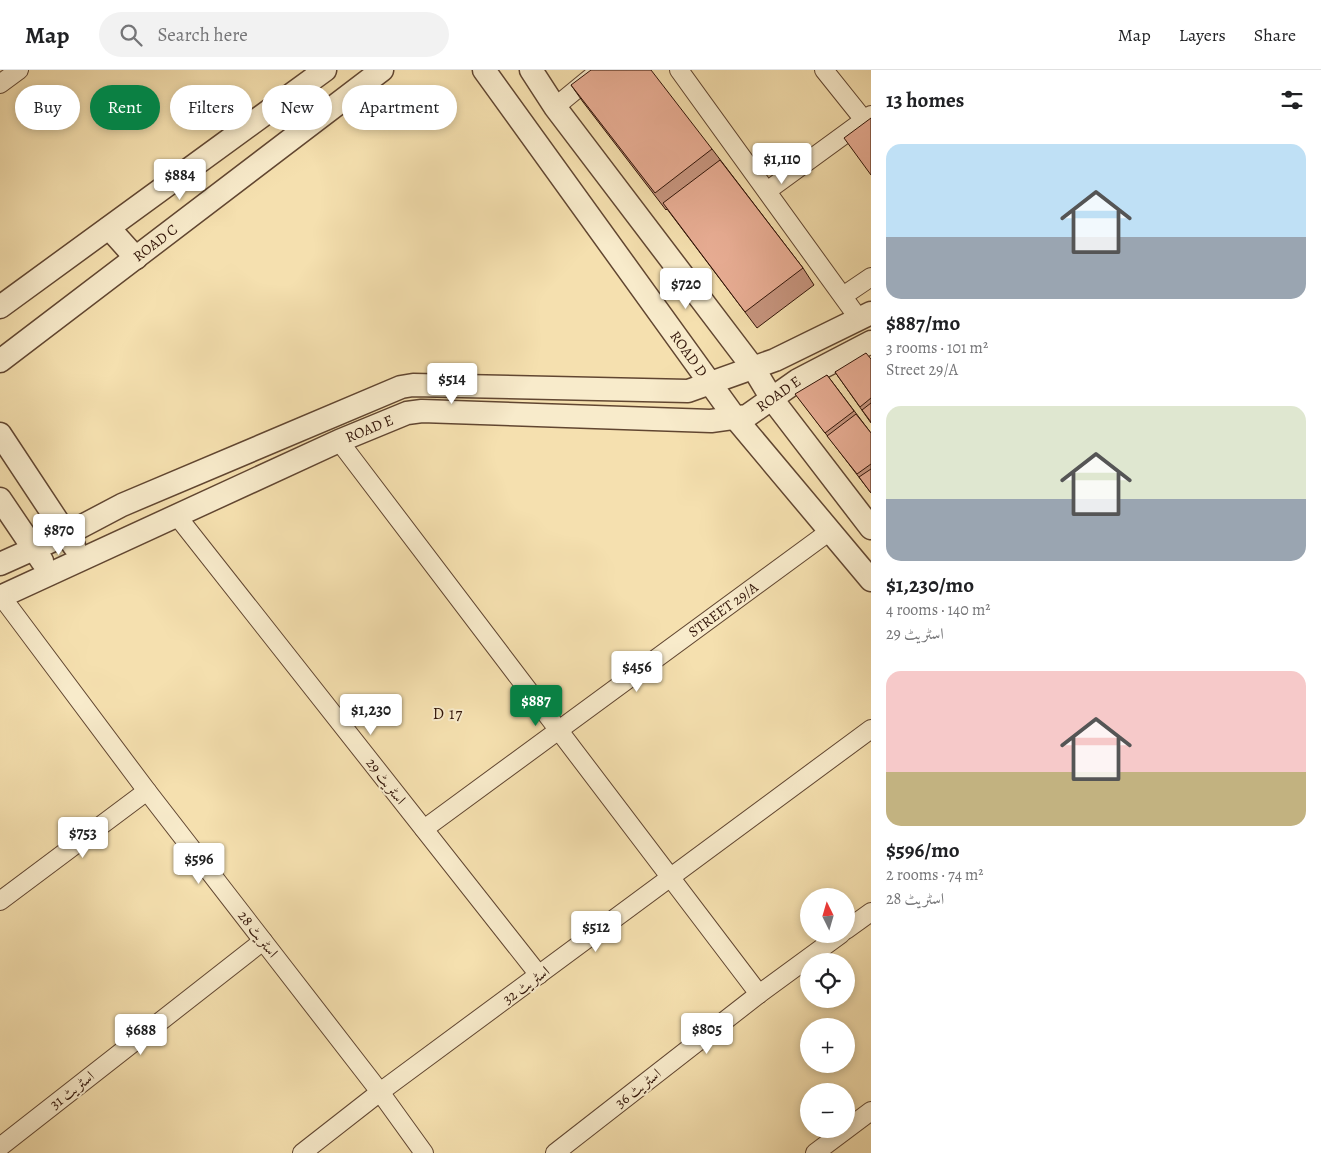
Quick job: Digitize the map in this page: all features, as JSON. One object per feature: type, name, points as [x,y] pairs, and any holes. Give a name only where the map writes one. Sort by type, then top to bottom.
[{"type":"street","points":[[0,84],[19,70]]},
{"type":"street","points":[[0,308],[325,70]]},
{"type":"street","name":"ROAD C","points":[[0,361],[382,70]]},
{"type":"street","name":"ROAD D","points":[[484,70],[713,384],[736,419],[871,580]]},
{"type":"street","points":[[531,70],[555,107],[754,369],[772,399],[871,528]]},
{"type":"street","points":[[555,107],[600,70]]},
{"type":"street","points":[[679,70],[843,296],[865,316]]},
{"type":"street","points":[[767,191],[868,118],[824,70]]},
{"type":"street","points":[[109,228],[136,258]]},
{"type":"street","points":[[843,296],[871,277]]},
{"type":"street","name":"ROAD E","points":[[0,564],[67,534],[122,505],[401,387],[413,385],[678,392],[699,389],[754,369],[865,316]]},
{"type":"street","name":"ROAD E","points":[[1,596],[339,441],[407,413],[422,410],[711,421],[736,419],[747,416],[798,380],[871,342]]},
{"type":"street","points":[[0,434],[67,534],[82,560]]},
{"type":"street","points":[[339,441],[759,994]]},
{"type":"street","points":[[0,499],[50,574]]},
{"type":"street","name":"اسٹریٹ 29","points":[[177,516],[539,975]]},
{"type":"street","name":"STREET 29/A","points":[[424,829],[830,531]]},
{"type":"street","name":"اسٹریٹ 28","points":[[1,596],[147,791],[380,1092],[424,1153]]},
{"type":"street","name":"اسٹریٹ 32","points":[[302,1153],[380,1092],[871,729]]},
{"type":"street","points":[[0,900],[147,791]]},
{"type":"street","points":[[855,924],[871,912]]},
{"type":"street","name":"اسٹریٹ 31","points":[[0,1146],[263,941]]},
{"type":"street","name":"اسٹریٹ 36","points":[[554,1153],[759,994],[830,943]]},
{"type":"street","points":[[815,1153],[871,1111]]},
{"type":"building","points":[[591,70],[651,70],[712,149],[655,193],[571,85]]},
{"type":"building","points":[[871,118],[871,175],[844,138]]},
{"type":"building","points":[[720,160],[803,268],[745,312],[663,203]]},
{"type":"building","points":[[866,353],[871,359],[871,398],[860,407],[835,372]]},
{"type":"building","points":[[827,375],[854,411],[825,433],[795,394]]},
{"type":"building","points":[[871,403],[871,422],[862,410]]},
{"type":"building","points":[[856,414],[871,433],[871,464],[857,474],[827,436]]},
{"type":"building","points":[[871,469],[871,493],[859,477]]},
{"type":"district","name":"D 17","points":[[448,713]]}]
